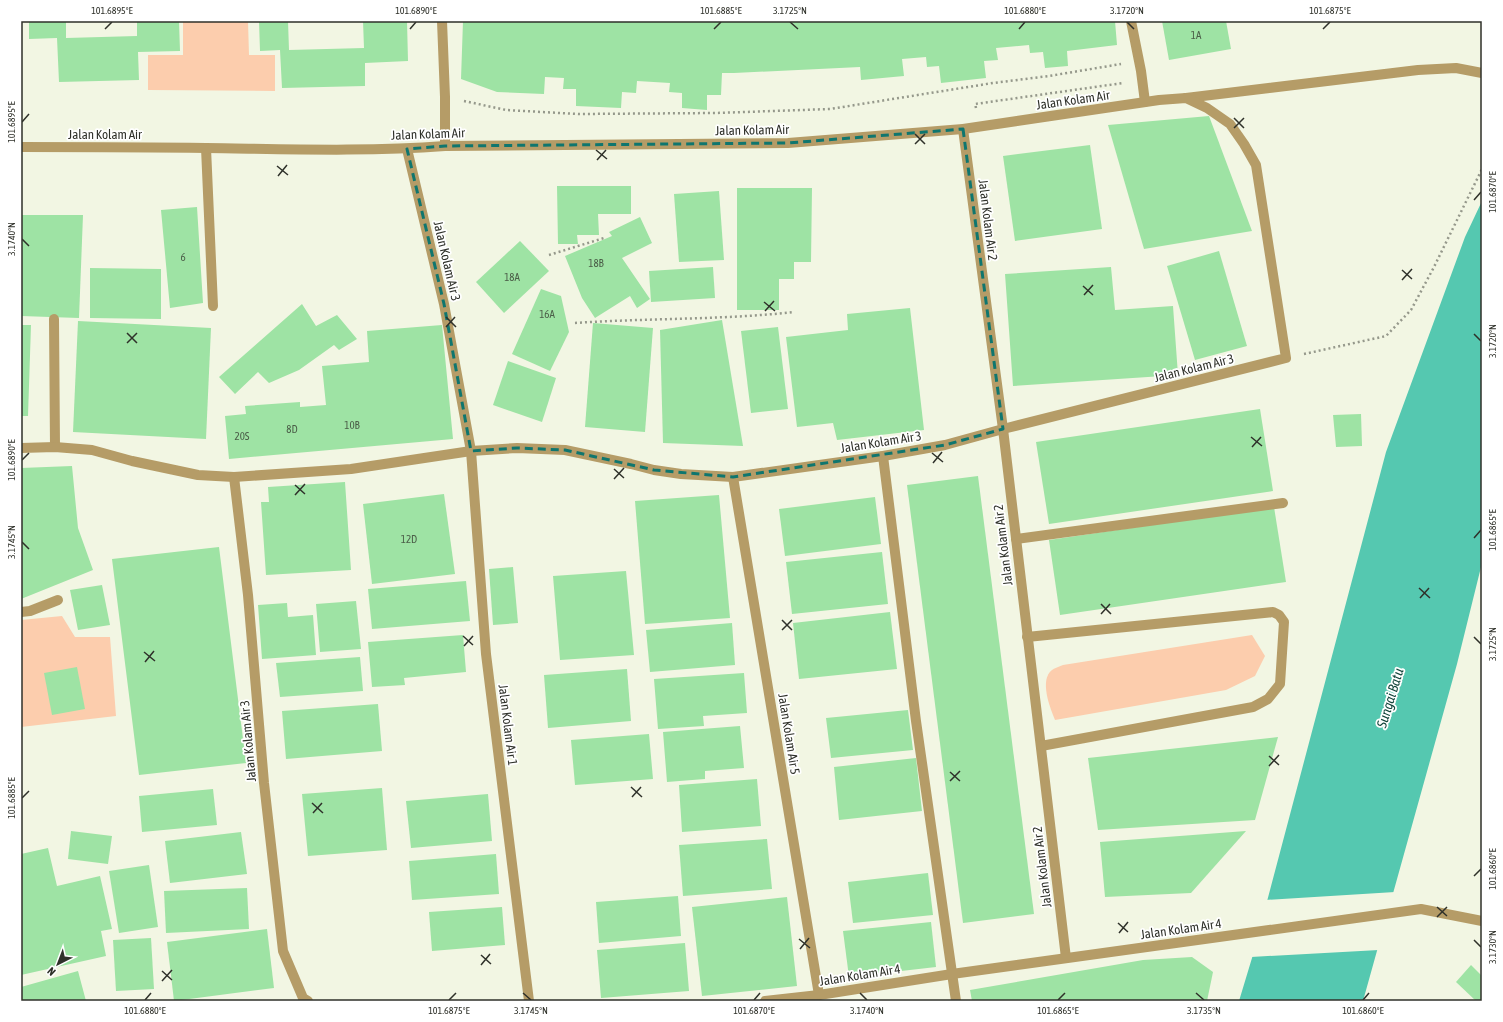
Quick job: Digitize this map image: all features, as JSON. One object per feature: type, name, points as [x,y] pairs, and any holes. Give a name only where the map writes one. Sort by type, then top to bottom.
[{"type":"street","points":[[442,21],[445,146]]},
{"type":"street","points":[[1131,21],[1145,102]]},
{"type":"street","name":"Jalan Kolam Air","points":[[21,147],[206,148],[256,150],[407,149],[445,146],[788,143],[963,129],[1145,102],[1418,70],[1456,68],[1482,73]]},
{"type":"street","points":[[1186,98],[1207,108],[1230,124],[1256,165],[1286,358]]},
{"type":"street","name":"Jalan Kolam Air 2","points":[[963,129],[1003,429],[1066,958]]},
{"type":"street","points":[[206,148],[213,306]]},
{"type":"street","name":"Jalan Kolam Air 3","points":[[407,149],[444,304],[471,451]]},
{"type":"street","points":[[54,319],[55,447]]},
{"type":"street","name":"Jalan Kolam Air 3","points":[[21,448],[55,447],[92,450],[132,461],[198,475],[234,477],[351,469],[471,451],[517,448],[565,450],[654,470],[681,474],[734,477],[883,456],[945,445],[1286,358]]},
{"type":"street","name":"Jalan Kolam Air 1","points":[[471,451],[486,654],[529,1001]]},
{"type":"street","points":[[883,456],[916,721],[956,1001]]},
{"type":"street","name":"Jalan Kolam Air 3","points":[[234,477],[248,595],[264,783],[283,951],[306,999]]},
{"type":"street","name":"Jalan Kolam Air 5","points":[[734,477],[820,995]]},
{"type":"street","points":[[1016,539],[1283,503]]},
{"type":"street","points":[[21,612],[30,612],[58,600]]},
{"type":"street","points":[[1027,636],[1273,612],[1279,615],[1284,622],[1280,684],[1268,699],[1253,707],[1041,746]]},
{"type":"street","name":"Jalan Kolam Air 4","points":[[764,1001],[820,995],[952,974],[1422,909],[1482,921]]},
{"type":"path","points":[[445,97],[506,110],[578,114],[716,113],[830,109],[1139,61]]},
{"type":"path","points":[[1286,358],[1386,336],[1411,310],[1434,267],[1482,169]]},
{"type":"path","points":[[549,256],[604,238]]},
{"type":"path","points":[[575,323],[618,320],[758,316],[794,312]]},
{"type":"highlighted area","points":[[963,129],[1003,429],[945,445],[733,477],[654,470],[565,450],[517,448],[471,451],[444,304],[407,149],[445,146],[788,143]]},
{"type":"shaded area","points":[[183,21],[248,21],[249,55],[275,55],[275,91],[148,90],[148,55],[183,55]]},
{"type":"shaded area","points":[[62,616],[75,637],[110,637],[116,716],[21,727],[21,620]]},
{"type":"shaded area","points":[[1252,635],[1265,656],[1255,676],[1226,690],[1055,720],[1048,702],[1046,680],[1048,675],[1052,670],[1063,665]]},
{"type":"water","name":"Sungai Batu","points":[[1482,201],[1482,563],[1457,664],[1363,1001],[1239,1001],[1252,958],[1386,452],[1465,237]]},
{"type":"pier","points":[[1395,892],[1379,950],[1251,957],[1265,900]]},
{"type":"building","points":[[29,21],[66,21],[66,38],[137,36],[137,21],[179,21],[180,51],[138,52],[139,80],[59,82],[57,38],[29,39]]},
{"type":"building","points":[[259,21],[288,21],[289,50],[364,48],[363,21],[407,21],[408,61],[365,63],[365,86],[282,88],[280,50],[260,51]]},
{"type":"building","points":[[463,21],[1115,21],[1117,45],[1067,51],[1068,66],[1045,68],[1043,52],[1030,53],[1029,45],[996,48],[998,60],[984,61],[986,78],[941,83],[939,66],[927,67],[926,57],[902,59],[904,76],[861,80],[860,67],[722,73],[721,95],[707,95],[707,110],[682,108],[682,93],[669,92],[670,83],[637,81],[636,93],[622,92],[621,108],[576,106],[576,89],[563,89],[564,78],[545,77],[544,94],[497,92],[461,79]]},
{"type":"building","points":[[1162,21],[1226,21],[1231,49],[1169,60]]},
{"type":"building","points":[[1209,116],[1252,231],[1144,249],[1108,125]]},
{"type":"building","points":[[1090,145],[1102,229],[1015,241],[1003,156]]},
{"type":"building","points":[[557,186],[631,186],[631,214],[598,214],[599,235],[577,235],[578,244],[558,244]]},
{"type":"building","points":[[737,188],[812,188],[811,262],[794,262],[794,279],[779,279],[779,310],[737,310]]},
{"type":"building","points":[[719,191],[724,260],[679,262],[674,194]]},
{"type":"building","points":[[197,207],[203,303],[170,308],[161,210]]},
{"type":"building","points":[[21,215],[83,215],[79,318],[21,316]]},
{"type":"building","points":[[640,217],[652,243],[622,258],[650,299],[637,308],[630,296],[595,318],[582,298],[565,256],[612,236],[609,232]]},
{"type":"building","points":[[520,241],[549,271],[504,313],[476,282]]},
{"type":"building","points":[[1219,251],[1247,346],[1195,360],[1167,266]]},
{"type":"building","points":[[713,267],[715,298],[651,302],[649,271]]},
{"type":"building","points":[[1111,267],[1115,310],[1173,306],[1178,375],[1013,386],[1005,274]]},
{"type":"building","points":[[90,268],[161,269],[161,319],[90,318]]},
{"type":"building","points":[[541,289],[561,296],[569,332],[550,371],[512,354]]},
{"type":"building","points":[[302,304],[316,326],[337,315],[357,339],[339,350],[334,345],[299,370],[269,383],[258,372],[235,394],[219,377]]},
{"type":"building","points":[[910,308],[924,430],[837,440],[833,423],[797,427],[786,337],[848,330],[847,314]]},
{"type":"building","points":[[722,320],[743,446],[663,443],[660,330]]},
{"type":"building","points":[[78,321],[211,328],[206,439],[73,432]]},
{"type":"building","points":[[593,323],[653,328],[645,432],[585,427]]},
{"type":"building","points":[[21,325],[31,325],[28,416],[21,416]]},
{"type":"building","points":[[442,325],[453,439],[229,459],[225,416],[246,414],[245,406],[300,402],[300,407],[326,405],[322,366],[369,362],[367,331]]},
{"type":"building","points":[[778,327],[788,409],[751,413],[741,331]]},
{"type":"building","points":[[508,361],[556,378],[542,422],[493,405]]},
{"type":"building","points":[[1260,409],[1273,491],[1049,524],[1036,442]]},
{"type":"building","points":[[1361,414],[1362,446],[1336,447],[1333,415]]},
{"type":"building","points":[[72,466],[78,528],[93,570],[21,599],[21,468]]},
{"type":"building","points":[[978,476],[1034,914],[963,923],[907,485]]},
{"type":"building","points":[[345,482],[351,570],[266,575],[261,502],[269,502],[268,487]]},
{"type":"building","points":[[444,494],[455,574],[372,584],[363,504]]},
{"type":"building","points":[[719,495],[730,618],[645,624],[635,501]]},
{"type":"building","points":[[875,497],[881,544],[785,556],[779,509]]},
{"type":"building","points":[[1274,507],[1286,582],[1060,615],[1049,540]]},
{"type":"building","points":[[219,547],[246,763],[139,775],[112,559]]},
{"type":"building","points":[[882,552],[888,604],[792,614],[786,562]]},
{"type":"building","points":[[513,567],[518,623],[493,625],[489,569]]},
{"type":"building","points":[[626,571],[634,655],[560,660],[553,576]]},
{"type":"building","points":[[466,581],[470,621],[372,629],[368,589]]},
{"type":"building","points":[[102,585],[110,625],[78,630],[70,590]]},
{"type":"building","points":[[356,601],[361,649],[320,652],[316,604]]},
{"type":"building","points":[[287,603],[288,617],[313,615],[316,655],[262,659],[258,605]]},
{"type":"building","points":[[890,612],[897,669],[799,679],[793,623]]},
{"type":"building","points":[[732,623],[735,665],[650,672],[646,630]]},
{"type":"building","points":[[463,635],[466,672],[404,678],[405,685],[372,687],[368,642]]},
{"type":"building","points":[[360,657],[363,691],[280,697],[276,663]]},
{"type":"building","points":[[77,667],[85,709],[52,715],[44,673]]},
{"type":"building","points":[[627,669],[631,721],[548,728],[544,675]]},
{"type":"building","points":[[744,673],[747,713],[703,716],[704,726],[658,729],[654,679]]},
{"type":"building","points":[[378,704],[382,751],[286,759],[282,711]]},
{"type":"building","points":[[908,710],[913,750],[831,758],[826,718]]},
{"type":"building","points":[[740,726],[744,768],[705,771],[705,779],[667,782],[663,732]]},
{"type":"building","points":[[649,734],[653,779],[575,785],[571,740]]},
{"type":"building","points":[[1278,737],[1255,820],[1098,830],[1088,758]]},
{"type":"building","points":[[916,758],[922,811],[839,820],[834,767]]},
{"type":"building","points":[[757,779],[761,826],[682,832],[679,785]]},
{"type":"building","points":[[382,788],[387,850],[308,856],[302,794]]},
{"type":"building","points":[[213,789],[217,825],[142,832],[139,796]]},
{"type":"building","points":[[488,794],[492,841],[411,848],[406,801]]},
{"type":"building","points":[[71,831],[112,836],[108,864],[68,859]]},
{"type":"building","points":[[1246,831],[1191,893],[1105,897],[1100,842]]},
{"type":"building","points":[[241,832],[247,874],[170,883],[165,841]]},
{"type":"building","points":[[767,839],[772,889],[683,896],[679,845]]},
{"type":"building","points":[[48,848],[57,886],[100,876],[112,929],[101,931],[106,956],[21,975],[21,854]]},
{"type":"building","points":[[496,854],[499,894],[412,900],[409,861]]},
{"type":"building","points":[[149,865],[158,927],[119,933],[109,871]]},
{"type":"building","points":[[928,873],[933,915],[853,923],[848,882]]},
{"type":"building","points":[[247,888],[249,929],[166,933],[164,891]]},
{"type":"building","points":[[678,896],[681,936],[599,943],[596,902]]},
{"type":"building","points":[[787,897],[797,986],[702,996],[692,907]]},
{"type":"building","points":[[502,907],[505,945],[432,951],[429,912]]},
{"type":"building","points":[[931,922],[936,967],[849,977],[843,931]]},
{"type":"building","points":[[267,929],[274,988],[174,1001],[167,942]]},
{"type":"building","points":[[151,938],[154,989],[116,991],[113,940]]},
{"type":"building","points":[[685,943],[689,991],[601,998],[597,950]]},
{"type":"building","points":[[1192,957],[1213,972],[1207,1001],[972,1001],[970,990],[1143,960]]},
{"type":"building","points":[[1471,965],[1482,976],[1482,1001],[1476,1001],[1456,982]]},
{"type":"building","points":[[78,971],[86,1001],[21,1001],[21,987]]}]
